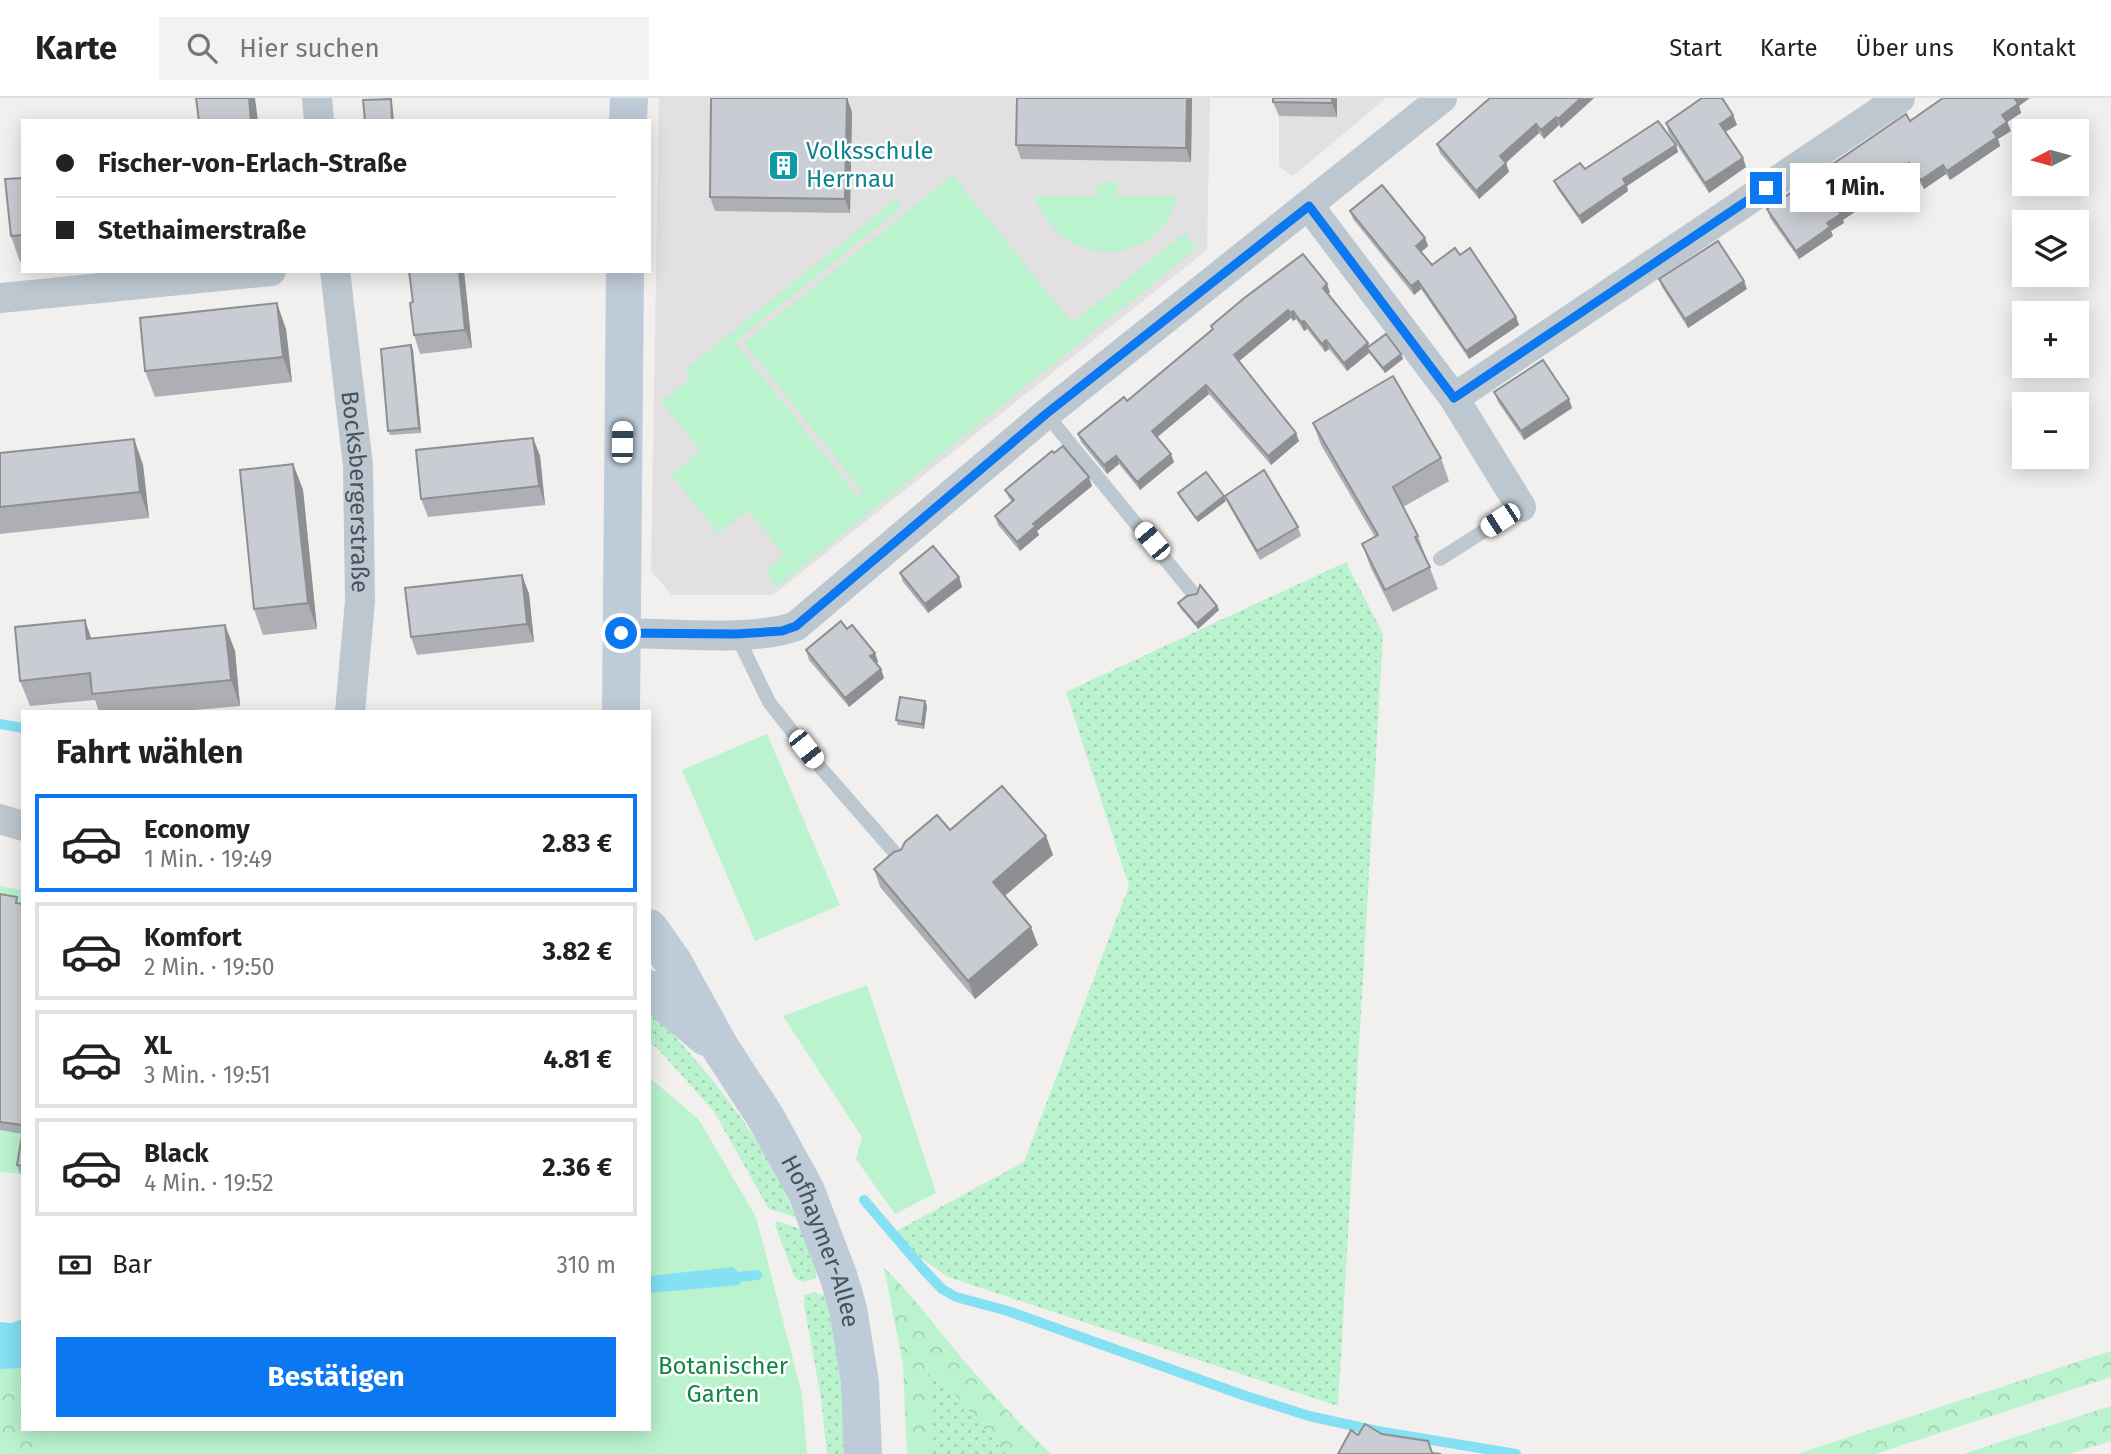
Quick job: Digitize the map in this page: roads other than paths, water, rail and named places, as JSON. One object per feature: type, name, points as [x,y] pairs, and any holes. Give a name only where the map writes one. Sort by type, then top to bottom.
[{"type":"street","points":[[317,98],[319,119]]},
{"type":"street","points":[[628,98],[628,119]]},
{"type":"street","points":[[621,633],[736,634],[782,631],[796,626],[1046,414],[1442,98]]},
{"type":"street","points":[[1454,398],[1900,98]]},
{"type":"street","points":[[1309,206],[1454,398],[1521,507]]},
{"type":"street","points":[[0,298],[251,273]]},
{"type":"street","name":"Bocksbergerstraße","points":[[335,273],[358,466],[360,601],[351,710]]},
{"type":"street","points":[[621,710],[625,273]]},
{"type":"street","points":[[0,819],[21,825]]},
{"type":"street","name":"Hofhaymer-Allee","points":[[651,931],[673,962],[721,1049],[789,1156],[806,1191],[839,1278],[856,1345],[863,1454]]},
{"type":"street","name":"Hofhaymer-Allee","points":[[651,991],[721,1049]]},
{"type":"lane","points":[[1046,414],[1192,592]]},
{"type":"lane","points":[[1440,559],[1521,507]]},
{"type":"lane","points":[[736,634],[769,702],[820,767],[902,861]]},
{"type":"water","points":[[733,1267],[743,1277],[739,1285],[651,1293],[651,1276]]},
{"type":"water","points":[[21,1320],[21,1368],[0,1369],[0,1322],[11,1323]]},
{"type":"waterway","points":[[0,724],[21,728]]},
{"type":"waterway","points":[[864,1200],[923,1269],[942,1289],[956,1297],[1008,1311],[1309,1416],[1377,1431],[1516,1454]]},
{"type":"waterway","points":[[730,1278],[757,1275]]},
{"type":"place","name":"Volksschule Herrnau","points":[[783,165]]},
{"type":"park label","name":"Botanischer Garten","points":[[723,1380]]}]
